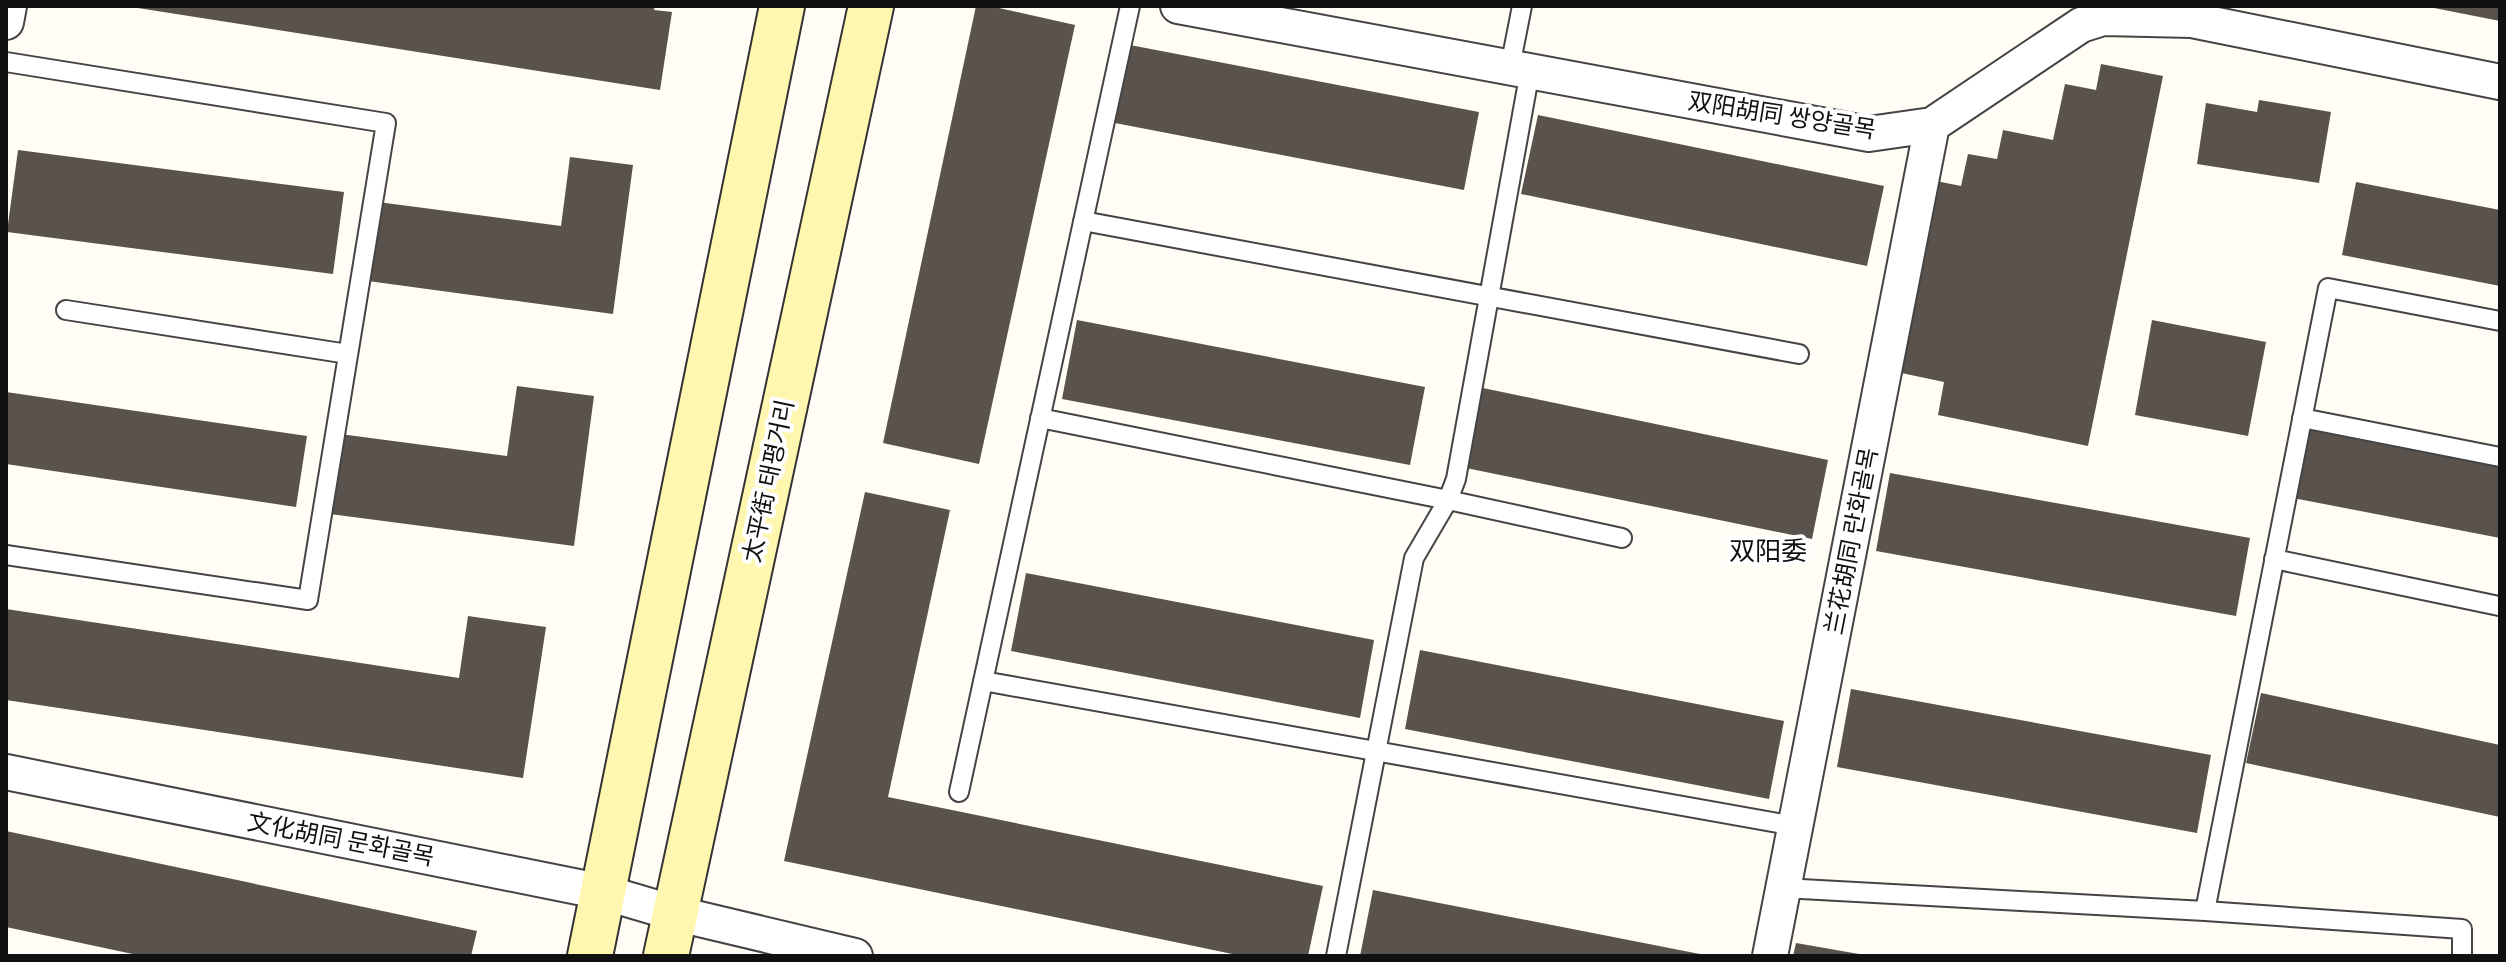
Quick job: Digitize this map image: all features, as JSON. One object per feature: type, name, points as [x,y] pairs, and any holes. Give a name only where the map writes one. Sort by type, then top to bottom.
[{"type":"main road","points":[[590,956],[782,6]]},
{"type":"main road","name":"太平街 태평거리","points":[[666,956],[871,6]]},
{"type":"street","points":[[6,22],[9,6]]},
{"type":"street","name":"双阳胡同 쌍양골목","points":[[1178,6],[1869,134],[1932,125],[2083,16],[2192,20],[2500,82]]},
{"type":"street","name":"兰花胡同 란화골목","points":[[1770,956],[1932,125]]},
{"type":"street","name":"文化胡同 문화골목","points":[[6,772],[603,892],[674,913],[855,956]]},
{"type":"lane","points":[[959,792],[1130,6]]},
{"type":"lane","points":[[1336,956],[1414,558],[1448,500],[1456,479],[1489,296],[1520,69],[1522,6]]},
{"type":"lane","points":[[6,62],[386,123],[308,600],[6,555]]},
{"type":"lane","points":[[1083,221],[1799,354]]},
{"type":"lane","points":[[2205,911],[2328,288],[2500,321]]},
{"type":"lane","points":[[66,310],[348,354]]},
{"type":"lane","points":[[1040,418],[1622,538]]},
{"type":"lane","points":[[2302,418],[2500,457]]},
{"type":"lane","points":[[2274,559],[2499,606]]},
{"type":"lane","points":[[983,681],[1795,826]]},
{"type":"lane","points":[[1783,888],[2205,911],[2462,929],[2462,956]]},
{"type":"building","points":[[125,6],[655,6],[654,10],[672,12],[660,90]]},
{"type":"building","points":[[976,6],[990,6],[1075,25],[979,464],[883,443]]},
{"type":"building","points":[[2500,6],[2500,21],[2429,7]]},
{"type":"building","points":[[1130,45],[1479,112],[1464,190],[1115,123]]},
{"type":"building","points":[[2101,64],[2163,76],[2088,446],[1938,415],[1944,382],[1892,371],[1931,180],[1961,186],[1968,154],[1997,159],[2003,130],[2053,140],[2065,84],[2096,90]]},
{"type":"building","points":[[2259,100],[2331,112],[2319,183],[2197,164],[2206,103],[2257,112]]},
{"type":"building","points":[[1538,115],[1884,186],[1867,266],[1521,194]]},
{"type":"building","points":[[18,150],[344,192],[333,274],[7,232]]},
{"type":"building","points":[[570,157],[633,165],[613,314],[368,281],[378,202],[561,226]]},
{"type":"building","points":[[2356,182],[2500,210],[2500,286],[2342,255]]},
{"type":"building","points":[[1077,320],[1425,387],[1410,465],[1062,399]]},
{"type":"building","points":[[2152,320],[2266,342],[2248,436],[2135,415]]},
{"type":"building","points":[[517,386],[594,396],[574,546],[330,514],[340,434],[507,456]]},
{"type":"building","points":[[1483,388],[1828,460],[1812,539],[1466,468]]},
{"type":"building","points":[[6,392],[307,436],[296,507],[6,464]]},
{"type":"building","points":[[2307,425],[2500,462],[2500,538],[2293,498]]},
{"type":"building","points":[[1890,473],[2250,538],[2236,616],[1876,551]]},
{"type":"building","points":[[865,492],[950,510],[888,797],[1323,886],[1308,956],[1242,956],[784,861]]},
{"type":"building","points":[[1026,573],[1374,640],[1360,718],[1011,651]]},
{"type":"building","points":[[6,609],[459,678],[468,616],[546,627],[523,778],[6,700]]},
{"type":"building","points":[[1420,650],[1784,721],[1769,799],[1405,729]]},
{"type":"building","points":[[1851,689],[2211,755],[2197,833],[1837,767]]},
{"type":"building","points":[[2261,693],[2500,745],[2500,817],[2246,763]]},
{"type":"building","points":[[6,831],[477,931],[471,956],[142,956],[6,927]]},
{"type":"building","points":[[1373,890],[1705,955],[1705,956],[1360,956]]},
{"type":"building","points":[[1796,943],[1859,954],[1793,956]]},
{"type":"district","name":"双阳委","points":[[1768,551]]}]
